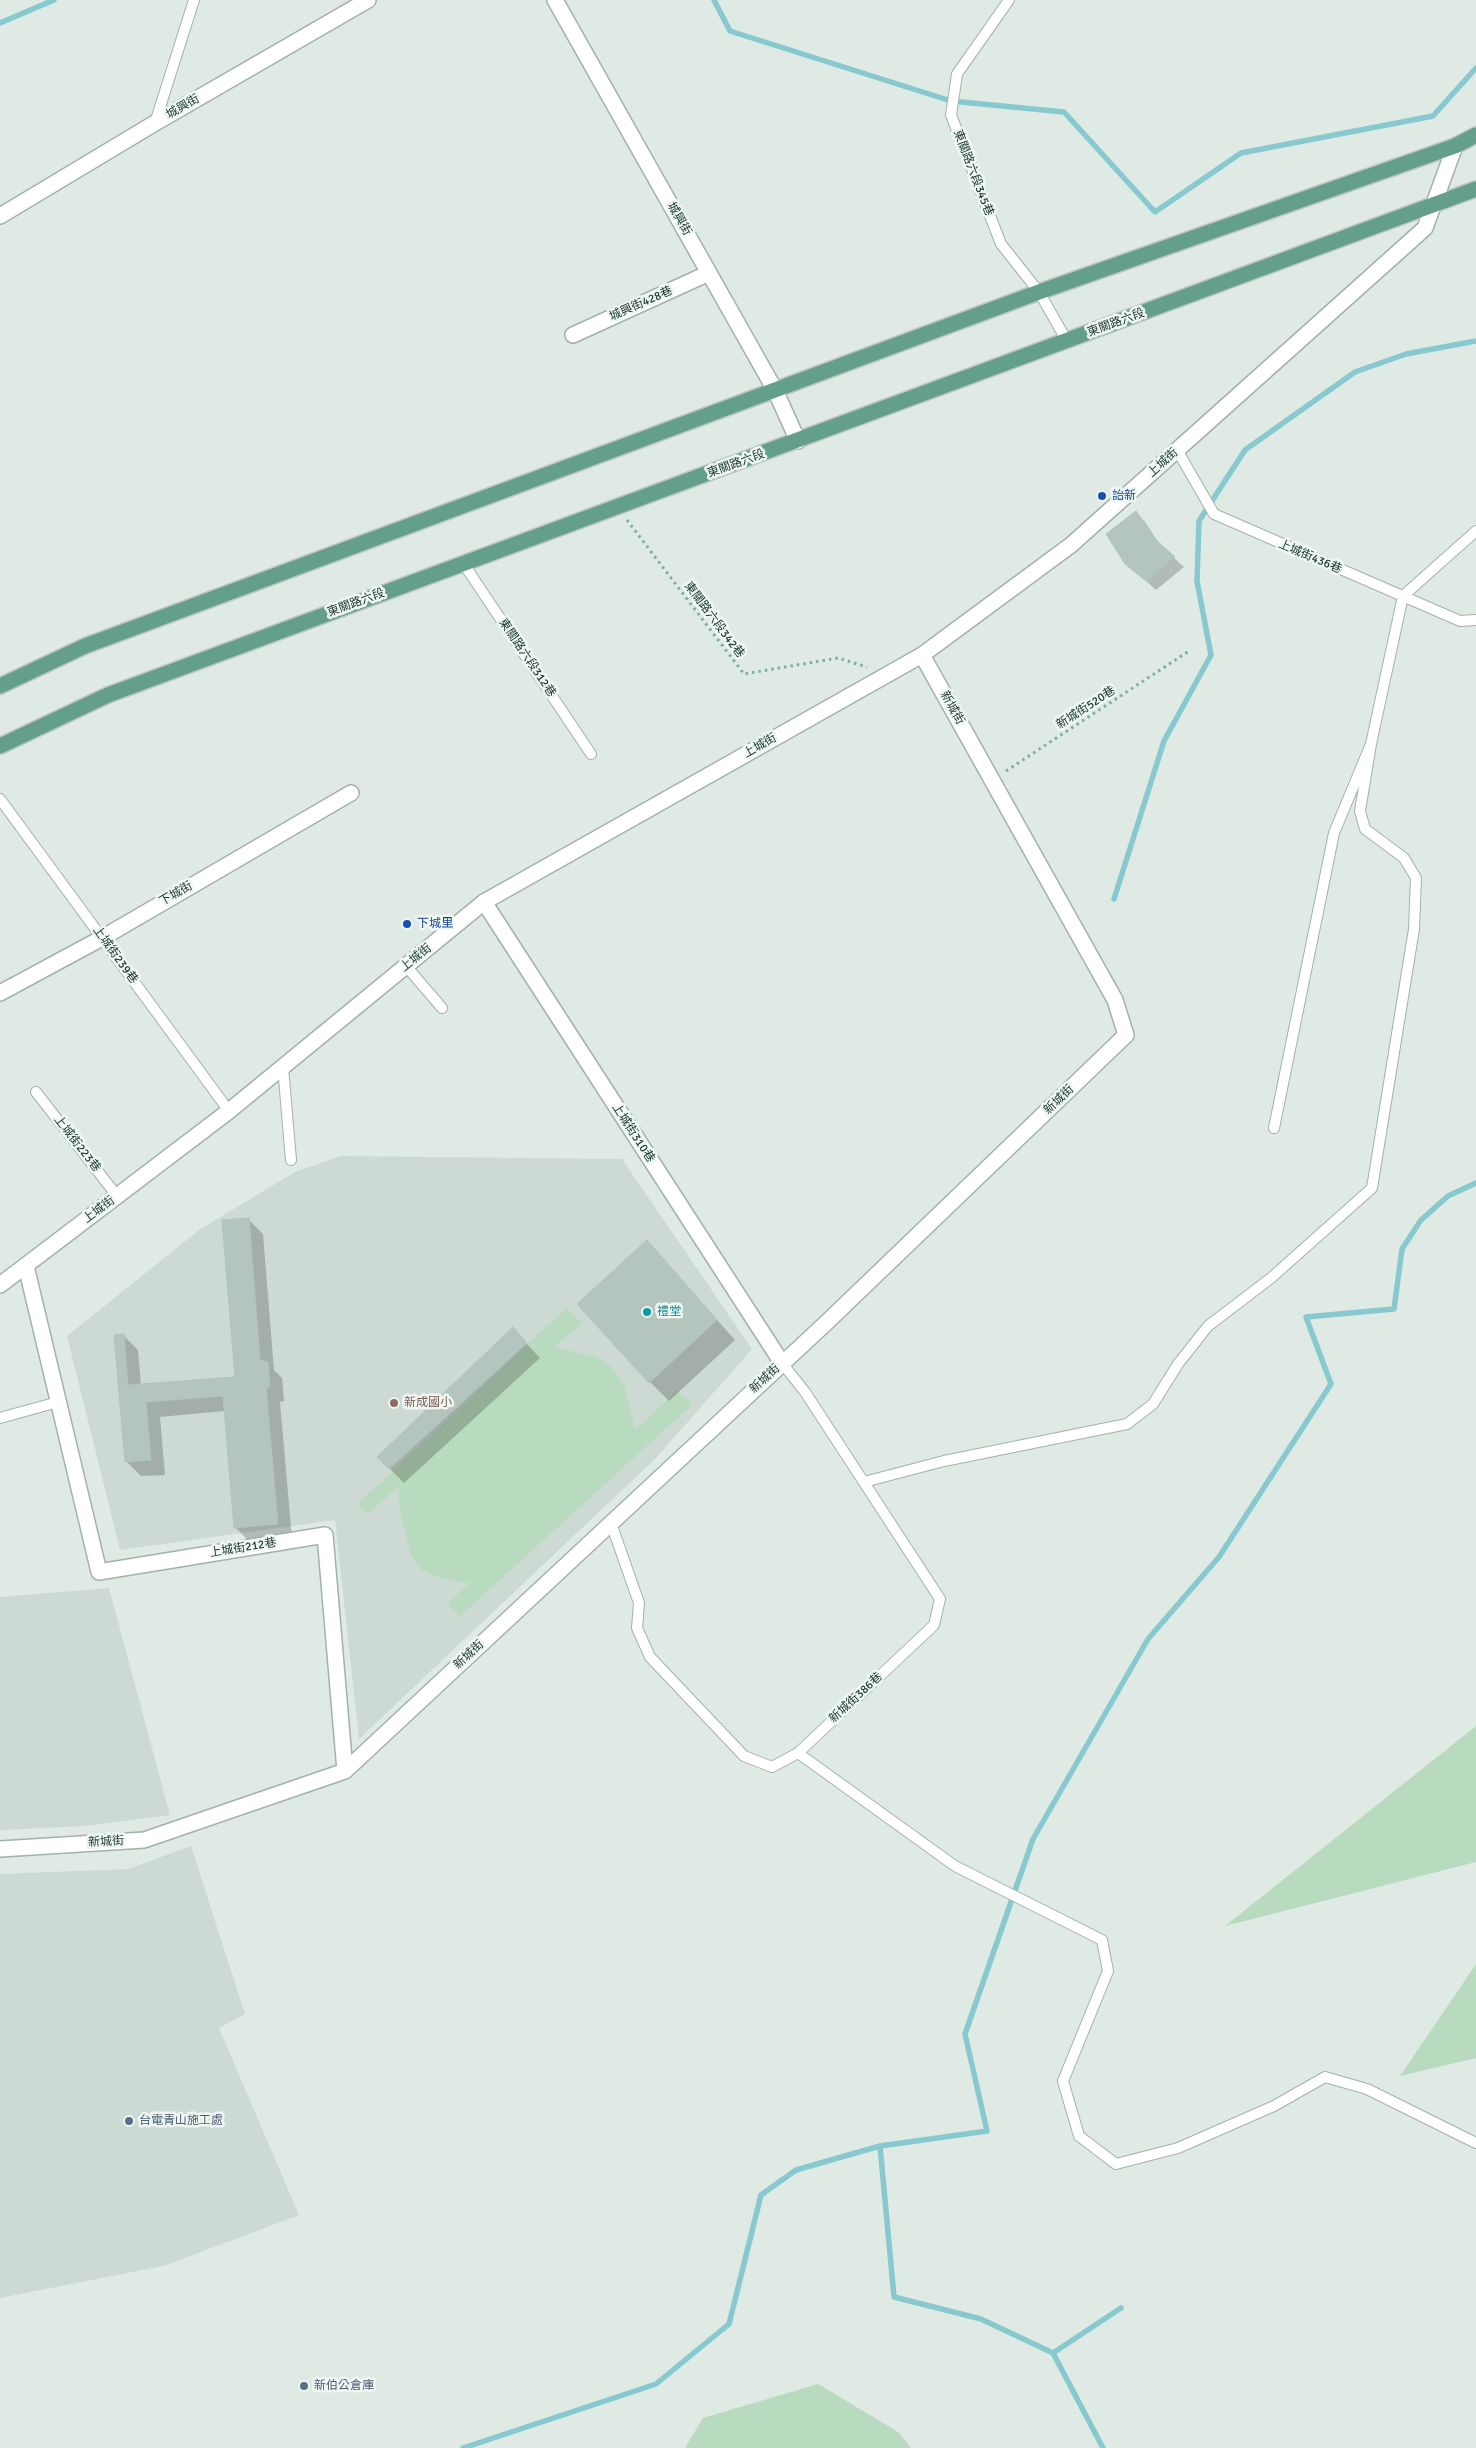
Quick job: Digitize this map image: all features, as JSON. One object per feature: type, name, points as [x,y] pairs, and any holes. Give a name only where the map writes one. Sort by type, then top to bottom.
[{"type":"main road","points":[[0,686],[85,646],[1039,292],[1456,146],[1476,135]]},
{"type":"main road","name":"東關路六段","points":[[0,746],[108,695],[463,563],[618,508],[1476,189]]},
{"type":"street","name":"城興街","points":[[0,216],[368,0]]},
{"type":"street","name":"城興街","points":[[555,0],[775,390],[798,441]]},
{"type":"street","name":"上城街","points":[[0,1285],[229,1111],[484,902],[922,655],[1071,545],[1425,228],[1456,146]]},
{"type":"street","name":"城興街428巷","points":[[573,335],[709,273]]},
{"type":"street","name":"新城街","points":[[0,1848],[144,1840],[345,1771],[782,1363],[1126,1036],[1115,1000],[922,655]]},
{"type":"street","name":"下城街","points":[[0,993],[102,938],[351,793]]},
{"type":"street","name":"上城街310巷","points":[[484,902],[782,1363]]},
{"type":"street","name":"上城街212巷","points":[[26,1266],[100,1572],[325,1534],[345,1771]]},
{"type":"lane","points":[[156,123],[194,0]]},
{"type":"lane","name":"東關路六段345巷","points":[[1009,0],[957,74],[951,115],[1001,244],[1039,292],[1067,341]]},
{"type":"lane","name":"上城街436巷","points":[[1177,450],[1214,514],[1460,621],[1476,620]]},
{"type":"lane","points":[[864,1482],[944,1461],[1127,1424],[1153,1404],[1178,1364],[1208,1326],[1271,1278],[1372,1188],[1414,929],[1416,878],[1404,858],[1365,830],[1360,811],[1371,744],[1402,596],[1476,531]]},
{"type":"lane","name":"東關路六段312巷","points":[[463,563],[591,754]]},
{"type":"lane","points":[[1274,1128],[1334,833],[1371,744]]},
{"type":"lane","name":"上城街239巷","points":[[0,799],[229,1111]]},
{"type":"lane","points":[[406,966],[442,1008]]},
{"type":"lane","points":[[283,1067],[291,1160]]},
{"type":"lane","name":"上城街223巷","points":[[36,1092],[117,1196]]},
{"type":"lane","name":"新城街386巷","points":[[611,1523],[639,1603],[637,1628],[650,1657],[744,1756],[772,1768],[798,1753],[934,1625],[940,1599],[805,1392],[782,1363]]},
{"type":"lane","points":[[0,1418],[58,1402]]},
{"type":"lane","points":[[798,1753],[955,1866],[1102,1940],[1108,1972],[1063,2081],[1079,2136],[1116,2164],[1178,2148],[1274,2106],[1325,2077],[1367,2089],[1476,2143]]},
{"type":"path","name":"東關路六段342巷","points":[[618,508],[744,674],[838,658],[888,673]]},
{"type":"path","name":"新城街520巷","points":[[992,780],[1190,650]]},
{"type":"shaded area","name":"新成國小","points":[[341,1156],[622,1159],[752,1349],[656,1458],[359,1739],[335,1520],[120,1550],[67,1336],[199,1230],[295,1172]]},
{"type":"shaded area","points":[[109,1588],[170,1815],[85,1826],[0,1830],[0,1597]]},
{"type":"shaded area","name":"台電青山施工處","points":[[191,1846],[245,2014],[219,2028],[299,2215],[163,2266],[0,2298],[0,1874],[128,1869]]},
{"type":"green space","points":[[566,1308],[582,1323],[554,1347],[596,1357],[611,1366],[624,1384],[635,1430],[677,1390],[692,1405],[459,1617],[448,1603],[469,1583],[440,1578],[422,1570],[412,1557],[400,1513],[398,1487],[368,1514],[358,1504]]},
{"type":"green space","points":[[1476,1726],[1476,1862],[1225,1926]]},
{"type":"green space","points":[[1476,1964],[1476,2058],[1400,2076]]},
{"type":"green space","points":[[818,2384],[898,2432],[911,2448],[685,2448],[703,2418]]},
{"type":"building","points":[[1136,511],[1153,537],[1175,557],[1146,581],[1125,564],[1106,534]]},
{"type":"building","points":[[249,1218],[260,1360],[268,1362],[270,1387],[266,1387],[278,1524],[234,1528],[223,1396],[146,1402],[151,1460],[125,1462],[114,1335],[124,1334],[128,1385],[235,1377],[222,1220]]},
{"type":"building","name":"禮堂","points":[[647,1240],[717,1320],[649,1383],[577,1304]]},
{"type":"building","points":[[513,1327],[527,1343],[389,1469],[377,1457]]},
{"type":"waterway","points":[[0,23],[54,0]]},
{"type":"waterway","points":[[714,0],[730,31],[951,101],[1064,112],[1155,212],[1241,153],[1433,116],[1476,68]]},
{"type":"waterway","points":[[1114,899],[1164,741],[1211,655],[1197,581],[1199,521],[1245,450],[1355,372],[1406,354],[1476,341]]},
{"type":"waterway","points":[[463,2448],[656,2384],[729,2324],[761,2195],[796,2170],[880,2146],[987,2131],[965,2034],[1033,1839],[1148,1639],[1219,1557],[1331,1384],[1306,1317],[1394,1309],[1402,1249],[1421,1220],[1448,1196],[1476,1183]]},
{"type":"waterway","points":[[880,2146],[894,2297],[981,2319],[1053,2353],[1103,2448]]},
{"type":"waterway","points":[[1053,2353],[1121,2308]]},
{"type":"place","name":"詒新","points":[[1102,496]]},
{"type":"place","name":"下城里","points":[[407,924]]},
{"type":"place","name":"禮堂","points":[[647,1312]]},
{"type":"place","name":"新成國小","points":[[394,1403]]},
{"type":"place","name":"台電青山施工處","points":[[129,2121]]},
{"type":"place","name":"新伯公倉庫","points":[[304,2386]]}]
